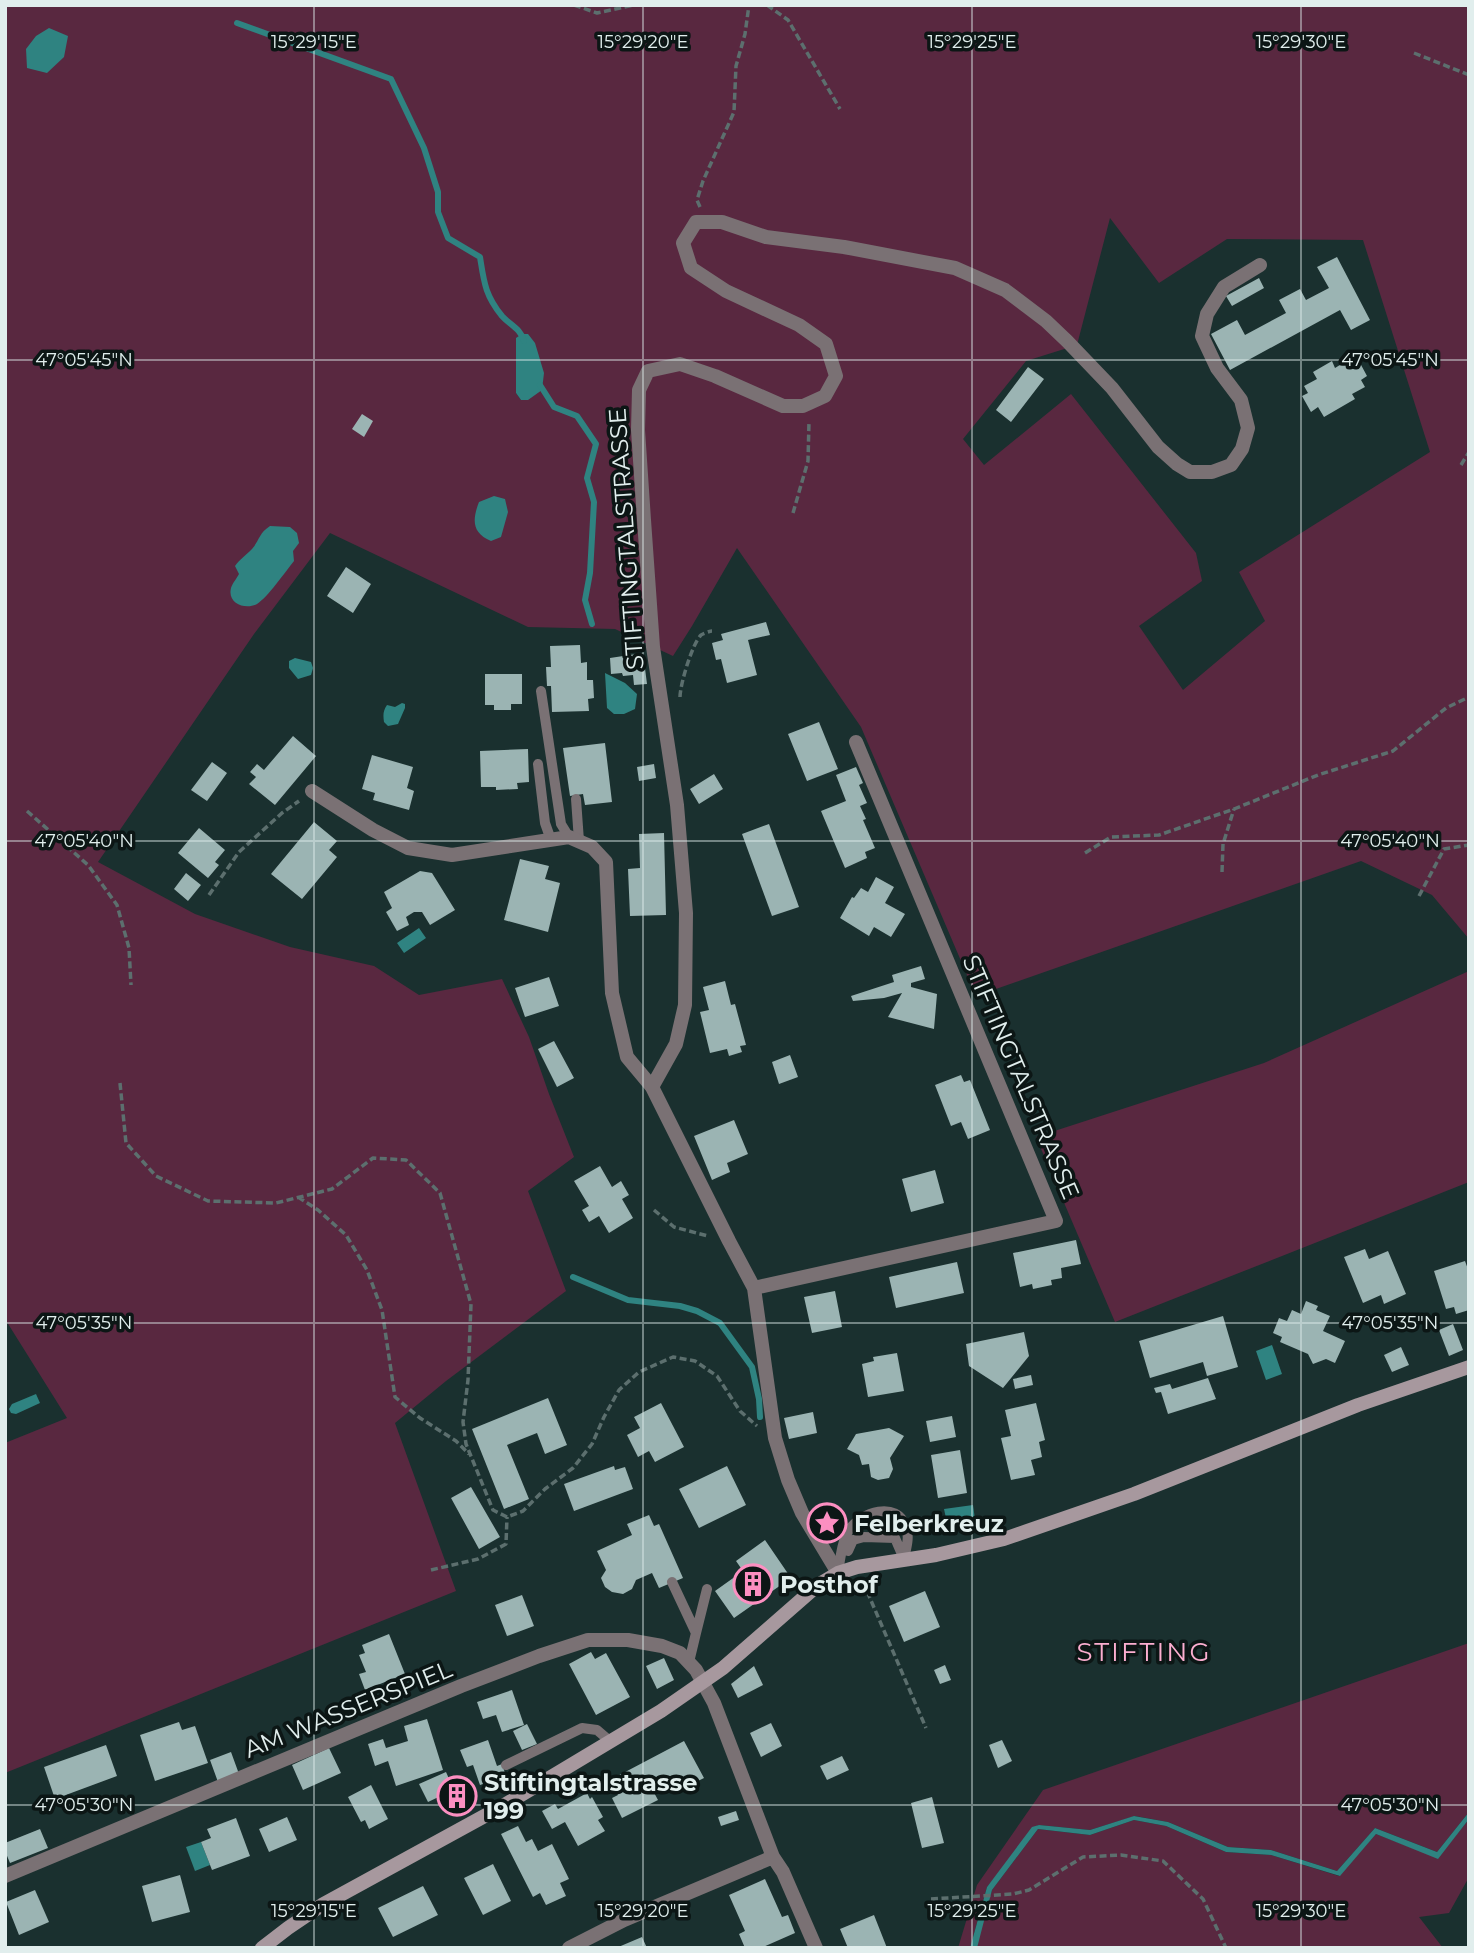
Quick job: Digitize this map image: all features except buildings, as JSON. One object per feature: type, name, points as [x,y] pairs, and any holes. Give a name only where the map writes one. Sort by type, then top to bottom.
[{"type":"street","points":[[810,403],[825,396],[836,376],[825,344],[799,325],[726,290],[691,268],[683,243],[696,222],[722,222],[766,237],[856,249],[955,268],[1005,290],[1046,321],[1067,341],[1112,388],[1158,447],[1190,472],[1212,472],[1231,465],[1242,449],[1248,428],[1241,400],[1217,368],[1202,336],[1208,314],[1224,288],[1260,265]]},
{"type":"street","name":"STIFTINGTALSTRASSE","points":[[652,1087],[676,1044],[685,1005],[686,913],[677,805],[653,647],[638,430],[639,390],[648,371],[680,364],[715,376],[783,406],[803,406],[810,403]]},
{"type":"street","name":"STIFTINGTALSTRASSE","points":[[754,1288],[1056,1221],[856,742]]},
{"type":"street","points":[[312,791],[373,830],[408,848],[452,855],[574,839],[592,847],[606,862],[612,993],[627,1056],[652,1087],[754,1288],[775,1438],[802,1513],[838,1573]]},
{"type":"street","points":[[262,1948],[322,1905],[501,1807],[704,1683],[818,1585],[838,1573],[857,1567],[978,1547],[1060,1521],[1358,1405],[1469,1367]]},
{"type":"street","name":"AM WASSERSPIEL","points":[[5,1876],[539,1656],[588,1640],[628,1640],[662,1646],[680,1653],[704,1683],[773,1857],[783,1872],[816,1948]]},
{"type":"street","points":[[569,1948],[624,1920],[773,1857]]},
{"type":"lane","points":[[541,691],[561,824],[574,839]]},
{"type":"lane","points":[[538,764],[545,823],[551,840]]},
{"type":"lane","points":[[574,839],[576,799]]},
{"type":"lane","points":[[838,1573],[849,1530],[875,1511],[898,1514],[905,1525],[908,1538],[904,1559]]},
{"type":"lane","points":[[838,1573],[853,1541],[864,1537],[895,1538],[904,1559]]},
{"type":"lane","points":[[672,1582],[696,1633]]},
{"type":"lane","points":[[689,1662],[707,1589]]},
{"type":"lane","points":[[506,1765],[583,1728],[597,1730],[611,1742]]},
{"type":"path","points":[[575,5],[597,13],[634,5]]},
{"type":"path","points":[[705,222],[697,200],[734,112],[736,66],[746,34],[748,5]]},
{"type":"path","points":[[767,5],[788,20],[839,109]]},
{"type":"path","points":[[1414,53],[1469,75]]},
{"type":"path","points":[[793,513],[808,461],[810,403]]},
{"type":"path","points":[[1461,465],[1469,453]]},
{"type":"path","points":[[680,702],[680,688],[693,651],[701,635],[712,631]]},
{"type":"path","points":[[1086,853],[1111,837],[1159,835],[1234,809],[1318,775],[1393,751],[1446,708],[1469,697]]},
{"type":"path","points":[[209,895],[239,852],[282,813],[312,791]]},
{"type":"path","points":[[1222,872],[1223,844],[1234,809]]},
{"type":"path","points":[[27,811],[88,865],[117,905],[129,948],[131,985]]},
{"type":"path","points":[[1419,896],[1444,849],[1469,845]]},
{"type":"path","points":[[120,1083],[126,1143],[156,1176],[208,1201],[276,1203],[332,1189],[373,1158],[405,1160],[440,1193],[471,1304],[468,1380],[463,1422],[466,1444],[493,1510],[507,1517],[523,1511],[545,1489],[573,1468],[592,1444],[619,1390],[639,1371],[673,1357],[695,1361],[717,1376],[740,1411],[775,1438]]},
{"type":"path","points":[[298,1197],[318,1210],[346,1235],[367,1269],[382,1310],[395,1397],[456,1441],[470,1456]]},
{"type":"path","points":[[654,1210],[674,1227],[729,1241]]},
{"type":"path","points":[[431,1570],[478,1559],[506,1544],[507,1517]]},
{"type":"path","points":[[857,1567],[926,1728]]},
{"type":"path","points":[[931,1899],[1029,1891],[1083,1857],[1121,1855],[1163,1861],[1203,1899],[1226,1948]]},
{"type":"shaded area","points":[[5,5],[1469,5],[1469,939],[1432,895],[1361,861],[976,996],[861,727],[737,548],[673,656],[615,629],[528,627],[330,533],[254,634],[98,862],[195,914],[290,947],[374,966],[419,995],[502,979],[529,1037],[574,1157],[528,1191],[566,1291],[395,1423],[456,1591],[5,1773],[5,1443],[67,1418],[5,1319]],"holes":[[[1110,218],[1159,283],[1227,239],[1363,240],[1430,452],[1239,572],[1265,621],[1183,690],[1139,626],[1202,581],[1196,553],[1071,394],[984,465],[963,439],[1026,361],[1077,345]],[[516,339],[543,382],[521,400],[516,393]]]},
{"type":"shaded area","points":[[1469,971],[1469,1182],[1115,1322],[1036,1137],[1264,1063]]},
{"type":"shaded area","points":[[1469,1643],[1469,1812],[1437,1852],[1375,1828],[1337,1871],[1271,1850],[1228,1847],[1168,1822],[1135,1816],[1090,1830],[1038,1825],[987,1887],[970,1948],[958,1948],[977,1885],[1043,1790]]},
{"type":"shaded area","points":[[1469,1819],[1469,1877],[1449,1913],[1419,1917],[1443,1948],[976,1947],[992,1890],[1038,1829],[1090,1835],[1134,1820],[1166,1826],[1226,1852],[1271,1855],[1339,1876],[1376,1834],[1438,1858]]},
{"type":"water","points":[[49,28],[68,36],[64,57],[47,73],[27,68],[26,49],[36,36]]},
{"type":"water","points":[[528,334],[535,343],[544,373],[542,390],[528,400],[521,400],[516,393],[516,338]]},
{"type":"water","points":[[494,496],[505,499],[508,512],[501,537],[491,541],[477,530],[475,515],[479,502]]},
{"type":"water","points":[[270,526],[290,527],[297,533],[299,543],[293,551],[294,561],[261,601],[253,606],[243,606],[235,602],[231,594],[239,574],[235,566]]},
{"type":"water","points":[[295,658],[311,662],[311,675],[298,679],[289,668],[289,661]]},
{"type":"water","points":[[605,673],[625,683],[637,694],[635,709],[624,714],[614,714],[607,708]]},
{"type":"water","points":[[402,703],[405,708],[398,724],[388,726],[383,717],[387,705],[395,707]]},
{"type":"water","points":[[419,928],[426,938],[404,953],[397,943]]},
{"type":"water","points":[[1272,1345],[1282,1374],[1266,1380],[1256,1351]]},
{"type":"water","points":[[36,1394],[40,1403],[16,1414],[11,1413],[9,1409],[12,1404]]},
{"type":"water","points":[[973,1505],[975,1519],[947,1523],[944,1509]]},
{"type":"water","points":[[1469,1812],[1469,1819],[1438,1859],[1376,1834],[1340,1876],[1271,1855],[1226,1852],[1166,1826],[1134,1820],[1090,1835],[1038,1829],[992,1890],[977,1948],[970,1948],[987,1887],[1032,1827],[1039,1825],[1090,1830],[1134,1816],[1168,1822],[1228,1847],[1271,1850],[1337,1871],[1375,1828],[1437,1852]]},
{"type":"water","points":[[201,1842],[210,1865],[195,1871],[186,1847]]},
{"type":"waterway","points":[[237,23],[391,79],[424,148],[438,192],[438,212],[448,238],[480,257],[484,281],[492,301],[524,341]]},
{"type":"waterway","points":[[540,385],[554,407],[577,416],[596,444],[587,478],[594,502],[590,573],[585,600],[592,624]]},
{"type":"waterway","points":[[573,1277],[628,1300],[680,1306],[720,1323],[752,1367],[760,1417]]},
{"type":"place","name":"Felberkreuz","points":[[827,1523]]},
{"type":"place","name":"Posthof","points":[[753,1584]]},
{"type":"place","name":"Stiftingtalstrasse 199","points":[[457,1796]]},
{"type":"district","name":"STIFTING","points":[[1144,1652]]}]
